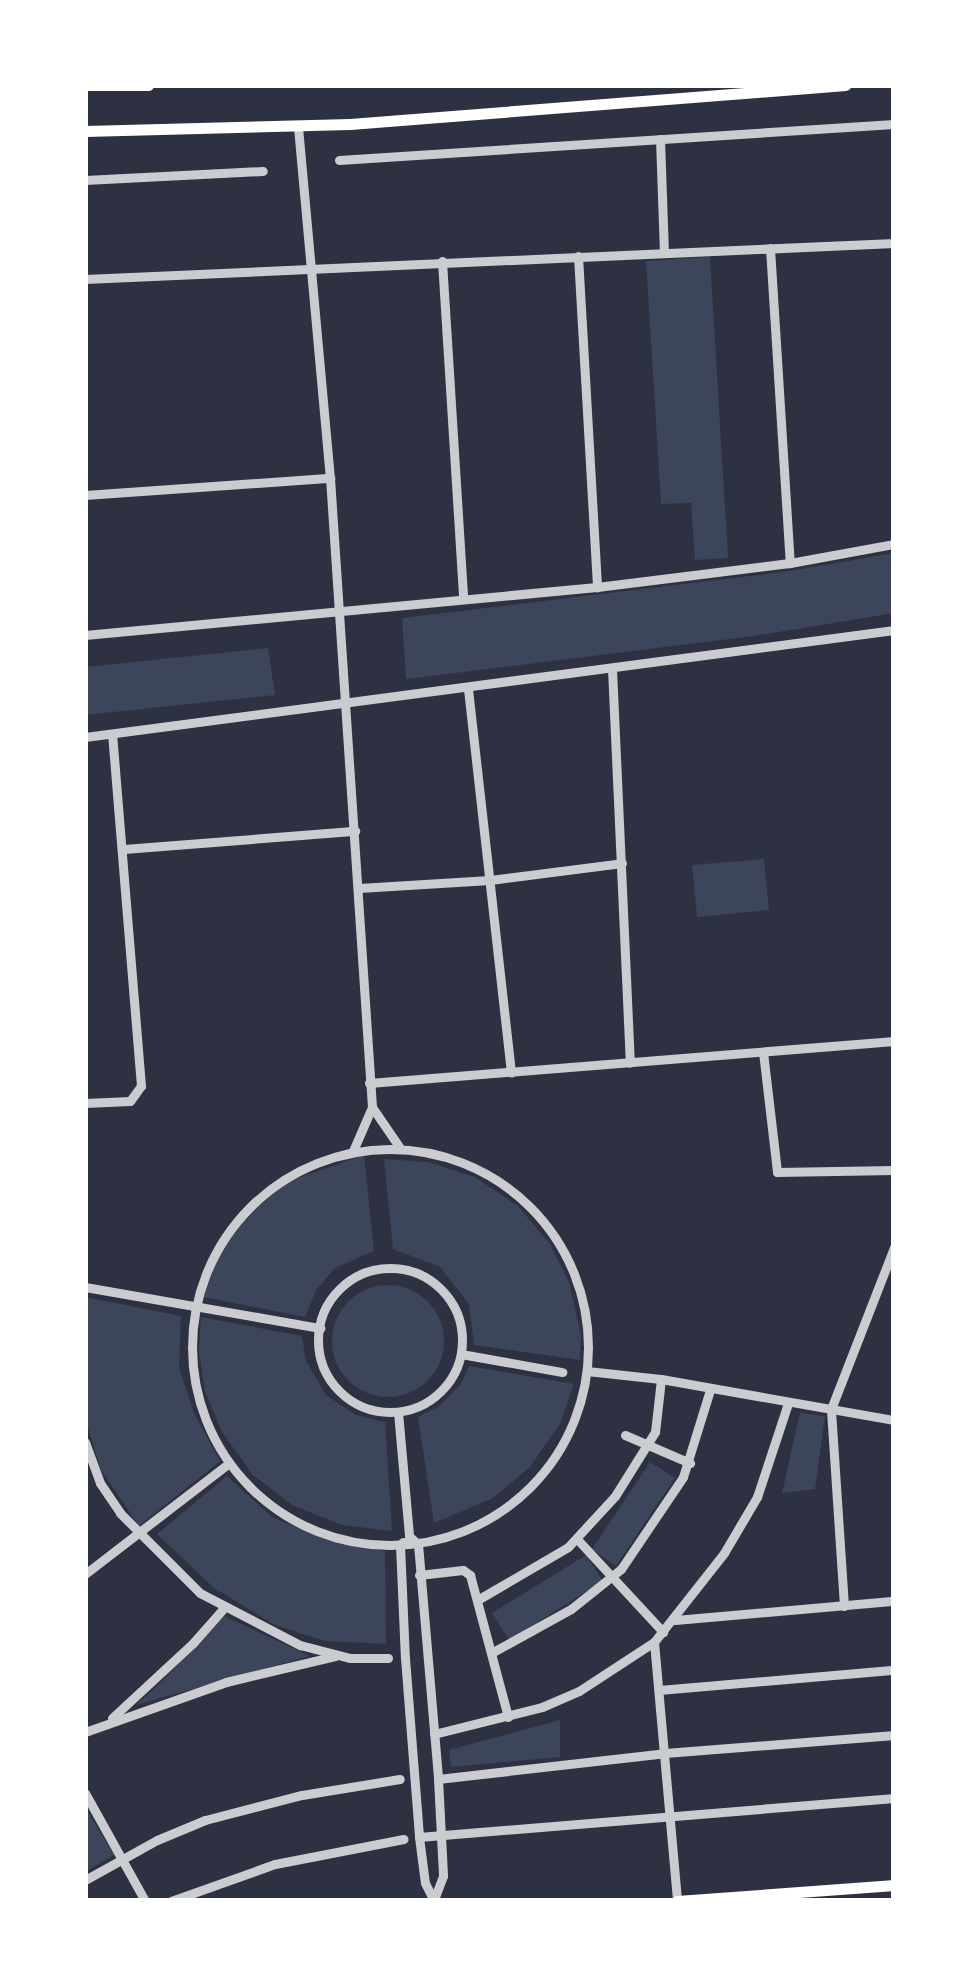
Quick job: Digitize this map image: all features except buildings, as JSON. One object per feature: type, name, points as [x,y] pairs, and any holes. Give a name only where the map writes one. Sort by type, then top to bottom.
[{"type":"main road","points":[[85,86],[148,85]]},
{"type":"main road","points":[[85,131],[298,127],[845,85]]},
{"type":"main road","points":[[677,1901],[894,1886]]},
{"type":"street","points":[[339,160],[894,124]]},
{"type":"street","points":[[298,127],[330,478],[372,1107],[369,1123],[353,1151]]},
{"type":"street","points":[[660,139],[664,251]]},
{"type":"street","points":[[85,180],[262,171]]},
{"type":"street","points":[[85,278],[894,243]]},
{"type":"street","points":[[770,248],[790,563]]},
{"type":"street","points":[[578,256],[597,587]]},
{"type":"street","points":[[442,261],[463,599]]},
{"type":"street","points":[[85,495],[330,478]]},
{"type":"street","points":[[85,635],[597,587],[790,563],[894,544]]},
{"type":"street","points":[[85,737],[894,630]]},
{"type":"street","points":[[612,669],[630,1063]]},
{"type":"street","points":[[468,689],[511,1073]]},
{"type":"street","points":[[85,1103],[130,1102],[141,1086],[112,734]]},
{"type":"street","points":[[124,850],[355,831]]},
{"type":"street","points":[[359,888],[490,880],[622,863]]},
{"type":"street","points":[[369,1082],[894,1042]]},
{"type":"street","points":[[763,1052],[777,1172],[894,1170]]},
{"type":"street","points":[[372,1107],[400,1148]]},
{"type":"street","points":[[400,1148],[436,1153],[486,1174],[529,1206],[552,1234],[582,1300],[586,1372],[579,1408],[544,1473],[518,1499],[488,1520],[418,1544],[344,1540],[292,1519],[268,1504],[229,1463],[200,1404],[193,1372],[195,1307],[219,1244],[262,1193],[290,1174],[353,1151],[400,1148]]},
{"type":"street","points":[[844,1606],[831,1409],[894,1247]]},
{"type":"street","points":[[403,1269],[436,1285],[453,1305],[461,1328],[461,1354],[439,1393],[398,1412],[369,1409],[344,1394],[326,1371],[320,1328],[328,1305],[354,1278],[378,1270],[403,1269]]},
{"type":"street","points":[[85,1287],[320,1328]]},
{"type":"street","points":[[461,1354],[562,1372]]},
{"type":"street","points":[[586,1372],[661,1379],[894,1420]]},
{"type":"street","points":[[479,1599],[532,1572],[577,1539],[615,1496],[650,1445],[661,1379]]},
{"type":"street","points":[[494,1652],[571,1609],[612,1579],[645,1539],[690,1462],[710,1390]]},
{"type":"street","points":[[434,1734],[508,1717],[579,1691],[654,1642],[724,1553],[757,1497],[788,1402]]},
{"type":"street","points":[[398,1412],[409,1536],[418,1544],[438,1779],[441,1889],[434,1900],[424,1883],[419,1838],[400,1545],[409,1536]]},
{"type":"street","points":[[625,1436],[690,1462]]},
{"type":"street","points":[[85,1442],[100,1483],[138,1536],[223,1609],[272,1634],[337,1656]]},
{"type":"street","points":[[85,1574],[229,1463]]},
{"type":"street","points":[[577,1539],[664,1632]]},
{"type":"street","points":[[419,1575],[467,1571],[494,1652],[508,1717]]},
{"type":"street","points":[[675,1620],[894,1600]]},
{"type":"street","points":[[106,1724],[193,1643],[223,1609]]},
{"type":"street","points":[[654,1642],[677,1901]]},
{"type":"street","points":[[85,1732],[226,1682],[337,1656],[388,1658]]},
{"type":"street","points":[[659,1690],[894,1670]]},
{"type":"street","points":[[438,1779],[665,1753],[894,1735]]},
{"type":"street","points":[[85,1880],[122,1858],[205,1820],[302,1795],[400,1778]]},
{"type":"street","points":[[85,1793],[146,1901]]},
{"type":"street","points":[[419,1838],[894,1798]]},
{"type":"street","points":[[171,1901],[275,1864],[404,1839]]},
{"type":"shaded area","points":[[710,257],[728,558],[695,560],[691,503],[661,504],[646,261]]},
{"type":"shaded area","points":[[894,553],[894,613],[754,636],[406,679],[402,618],[790,571]]},
{"type":"shaded area","points":[[268,648],[275,695],[85,715],[85,667]]},
{"type":"shaded area","points":[[764,859],[769,910],[697,917],[692,865]]},
{"type":"shaded area","points":[[364,1155],[374,1251],[335,1268],[316,1290],[305,1317],[203,1297],[221,1250],[249,1212],[286,1182]]},
{"type":"shaded area","points":[[384,1159],[428,1162],[475,1177],[518,1206],[550,1244],[569,1282],[581,1335],[580,1360],[474,1345],[469,1304],[440,1267],[393,1249]]},
{"type":"shaded area","points":[[388,1285],[409,1290],[427,1302],[439,1320],[444,1341],[439,1362],[427,1380],[409,1392],[388,1397],[367,1392],[349,1380],[337,1362],[332,1341],[337,1320],[349,1302],[367,1290]]},
{"type":"shaded area","points":[[85,1297],[181,1316],[179,1368],[194,1413],[220,1461],[139,1526],[101,1470],[85,1418]]},
{"type":"shaded area","points":[[201,1317],[302,1336],[306,1361],[326,1395],[356,1415],[385,1422],[392,1531],[342,1525],[292,1505],[253,1475],[222,1432],[205,1392],[199,1351]]},
{"type":"shaded area","points":[[469,1366],[574,1384],[560,1424],[530,1467],[493,1498],[434,1523],[418,1417],[439,1406],[460,1385]]},
{"type":"shaded area","points":[[800,1413],[825,1416],[815,1489],[782,1493]]},
{"type":"shaded area","points":[[650,1462],[675,1478],[616,1566],[592,1549]]},
{"type":"shaded area","points":[[227,1476],[272,1517],[327,1540],[385,1551],[386,1644],[325,1641],[275,1625],[214,1588],[157,1534]]},
{"type":"shaded area","points":[[586,1555],[603,1581],[509,1640],[492,1613]]},
{"type":"shaded area","points":[[224,1616],[310,1656],[136,1705],[159,1684]]},
{"type":"shaded area","points":[[560,1720],[560,1757],[451,1767],[449,1750]]},
{"type":"shaded area","points":[[85,1807],[114,1855],[85,1872]]}]
